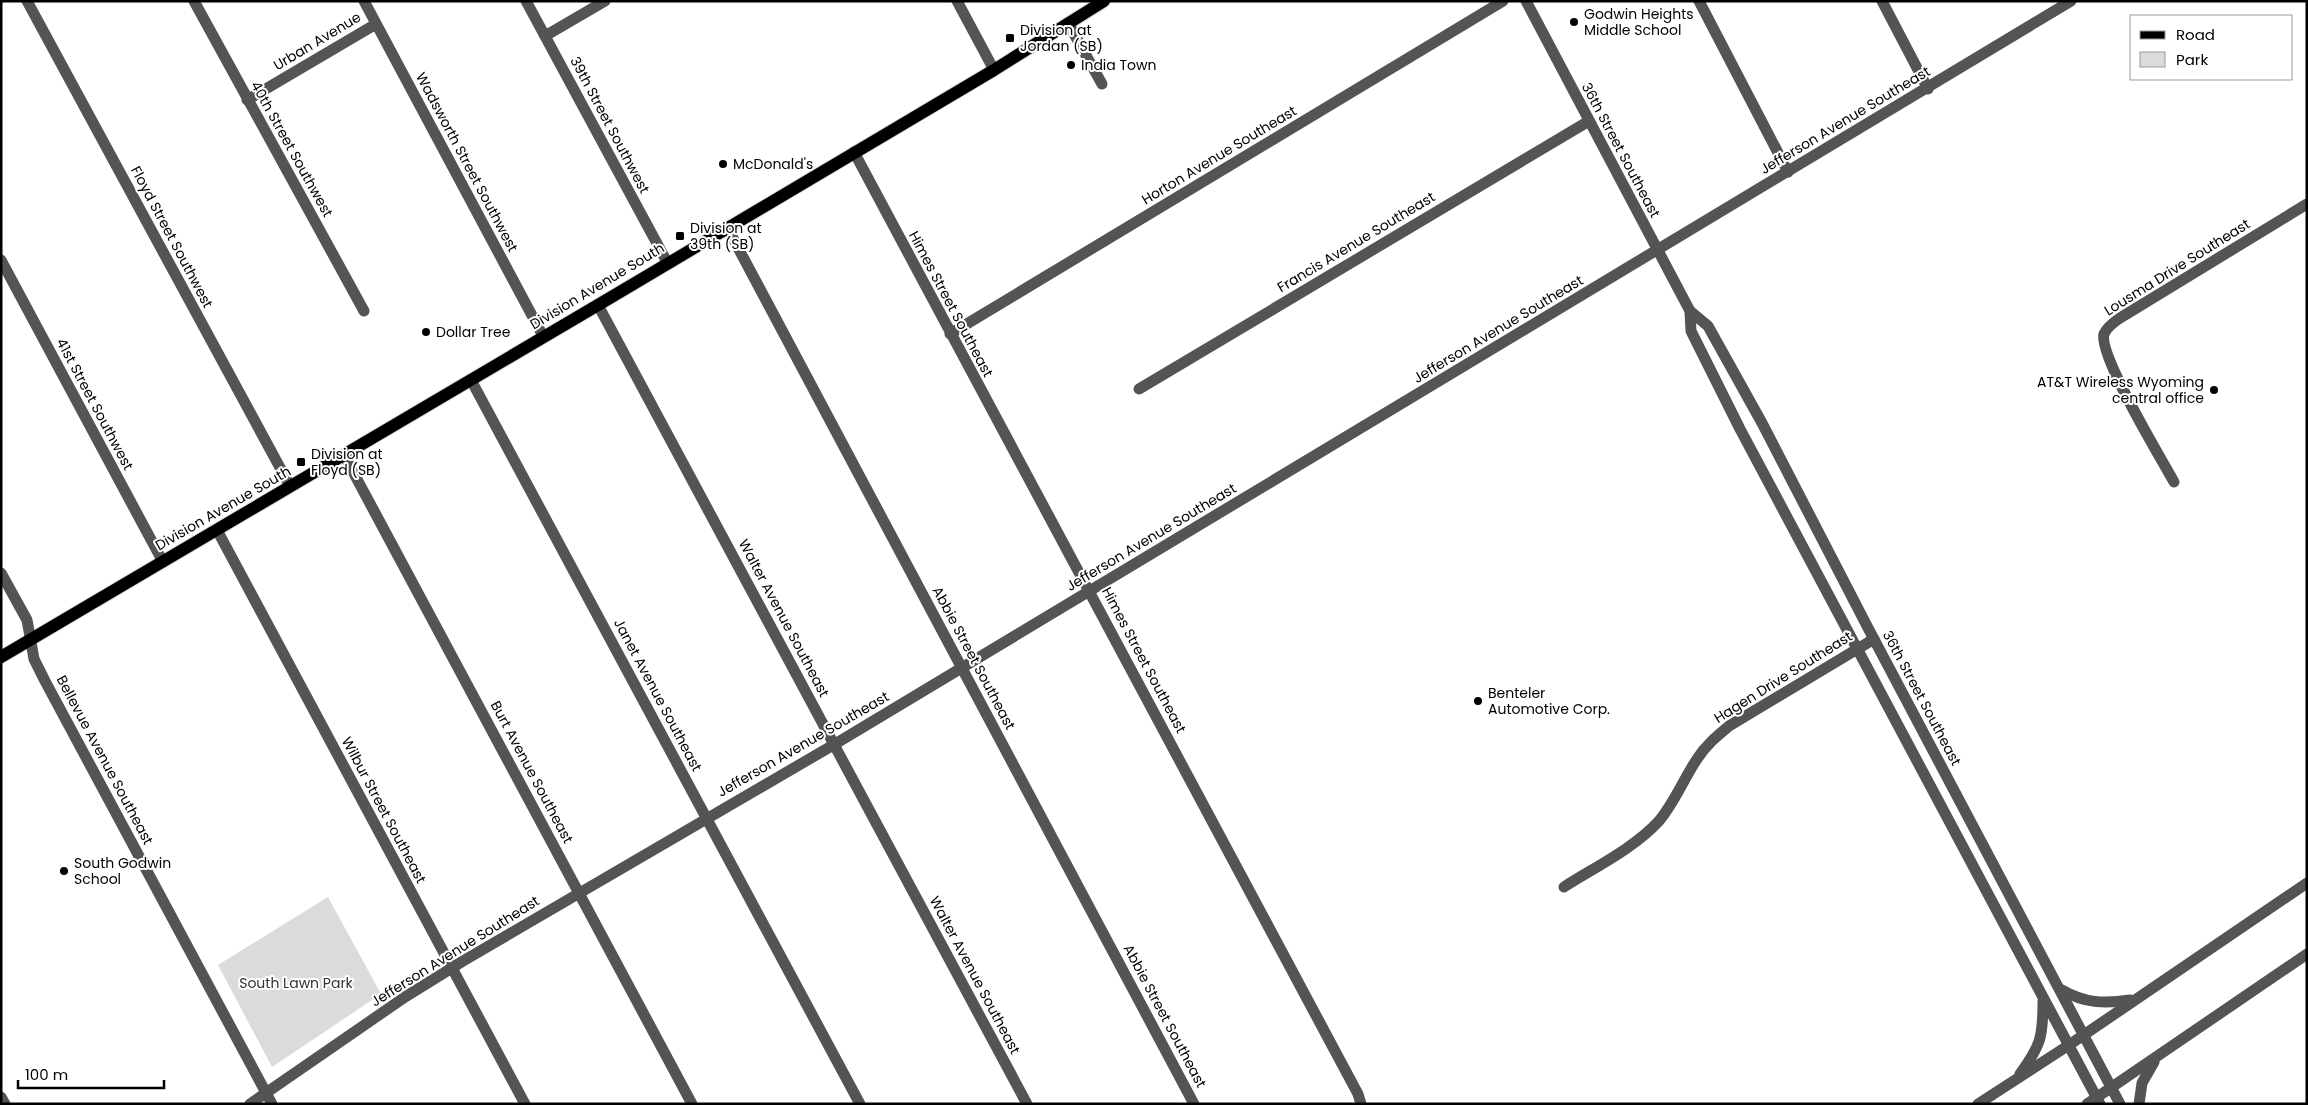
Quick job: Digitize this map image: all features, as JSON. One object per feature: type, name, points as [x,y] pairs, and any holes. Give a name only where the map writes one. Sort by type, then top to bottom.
[{"type":"main road","name":"Division Avenue South","points":[[1,657],[994,70],[1104,1]]},
{"type":"street","name":"Floyd Street Southwest","points":[[27,1],[290,486]]},
{"type":"street","name":"40th Street Southwest","points":[[194,1],[364,312]]},
{"type":"street","name":"Wadsworth Street Southwest","points":[[364,1],[543,336]]},
{"type":"street","name":"39th Street Southwest","points":[[526,1],[667,262]]},
{"type":"street","points":[[544,36],[605,1]]},
{"type":"street","points":[[957,1],[994,70]]},
{"type":"street","name":"Horton Avenue Southeast","points":[[950,334],[1503,1]]},
{"type":"street","name":"36th Street Southeast","points":[[1526,1],[1656,251],[1690,312],[1708,326],[1762,423],[2120,1104]]},
{"type":"street","points":[[1699,1],[1788,172]]},
{"type":"street","points":[[1882,1],[1928,88]]},
{"type":"street","name":"Jefferson Avenue Southeast","points":[[250,1104],[405,997],[451,969],[707,817],[835,744],[2068,2]]},
{"type":"street","points":[[1068,23],[1102,84]]},
{"type":"street","name":"Urban Avenue","points":[[247,100],[376,24]]},
{"type":"street","name":"Francis Avenue Southeast","points":[[1139,389],[1589,121]]},
{"type":"street","name":"Himes Street Southeast","points":[[854,152],[1358,1094],[1361,1104]]},
{"type":"street","name":"Lousma Drive Southeast","points":[[2174,482],[2113,370],[2104,349],[2104,335],[2110,325],[2120,318],[2307,204]]},
{"type":"street","name":"Abbie Street Southeast","points":[[727,227],[1194,1104]]},
{"type":"street","name":"41st Street Southwest","points":[[1,260],[162,562]]},
{"type":"street","name":"Walter Avenue Southeast","points":[[598,305],[1027,1104]]},
{"type":"street","name":"36th Street Southeast","points":[[1690,312],[1690,331],[1704,361],[2069,1045],[2095,1102]]},
{"type":"street","name":"Janet Avenue Southeast","points":[[471,380],[860,1104]]},
{"type":"street","name":"Burt Avenue Southeast","points":[[344,455],[692,1104]]},
{"type":"street","name":"Wilbur Street Southeast","points":[[217,530],[524,1104]]},
{"type":"street","name":"Bellevue Avenue Southeast","points":[[1,573],[27,620],[34,659],[45,681],[272,1104]]},
{"type":"street","name":"Hagen Drive Southeast","points":[[1564,887],[1629,847],[1658,822],[1674,802],[1698,758],[1710,741],[1729,726],[1874,639]]},
{"type":"street","points":[[1978,1104],[2069,1045],[2307,883]]},
{"type":"street","points":[[2095,1102],[2112,1088],[2307,954]]},
{"type":"street","points":[[2060,990],[2075,998],[2091,1003],[2134,1000]]},
{"type":"street","points":[[2015,1080],[2036,1051],[2040,1041],[2043,1029],[2043,999]]},
{"type":"street","points":[[2139,1104],[2142,1083],[2156,1058]]},
{"type":"street","points":[[1,1097],[5,1104]]},
{"type":"green space","name":"South Lawn Park","points":[[328,897],[381,994],[272,1067],[218,965]]},
{"type":"place","name":"Godwin Heights Middle School","points":[[1574,22]]},
{"type":"place","name":"Division at Jordan (SB)","points":[[1010,38]]},
{"type":"place","name":"India Town","points":[[1071,65]]},
{"type":"place","name":"McDonald's","points":[[723,164]]},
{"type":"place","name":"Division at 39th (SB)","points":[[680,236]]},
{"type":"place","name":"Dollar Tree","points":[[426,332]]},
{"type":"place","name":"AT&T Wireless Wyoming central office","points":[[2214,390]]},
{"type":"place","name":"Division at Floyd (SB)","points":[[301,462]]},
{"type":"place","name":"Benteler Automotive Corp.","points":[[1478,701]]},
{"type":"place","name":"South Godwin School","points":[[64,871]]}]
